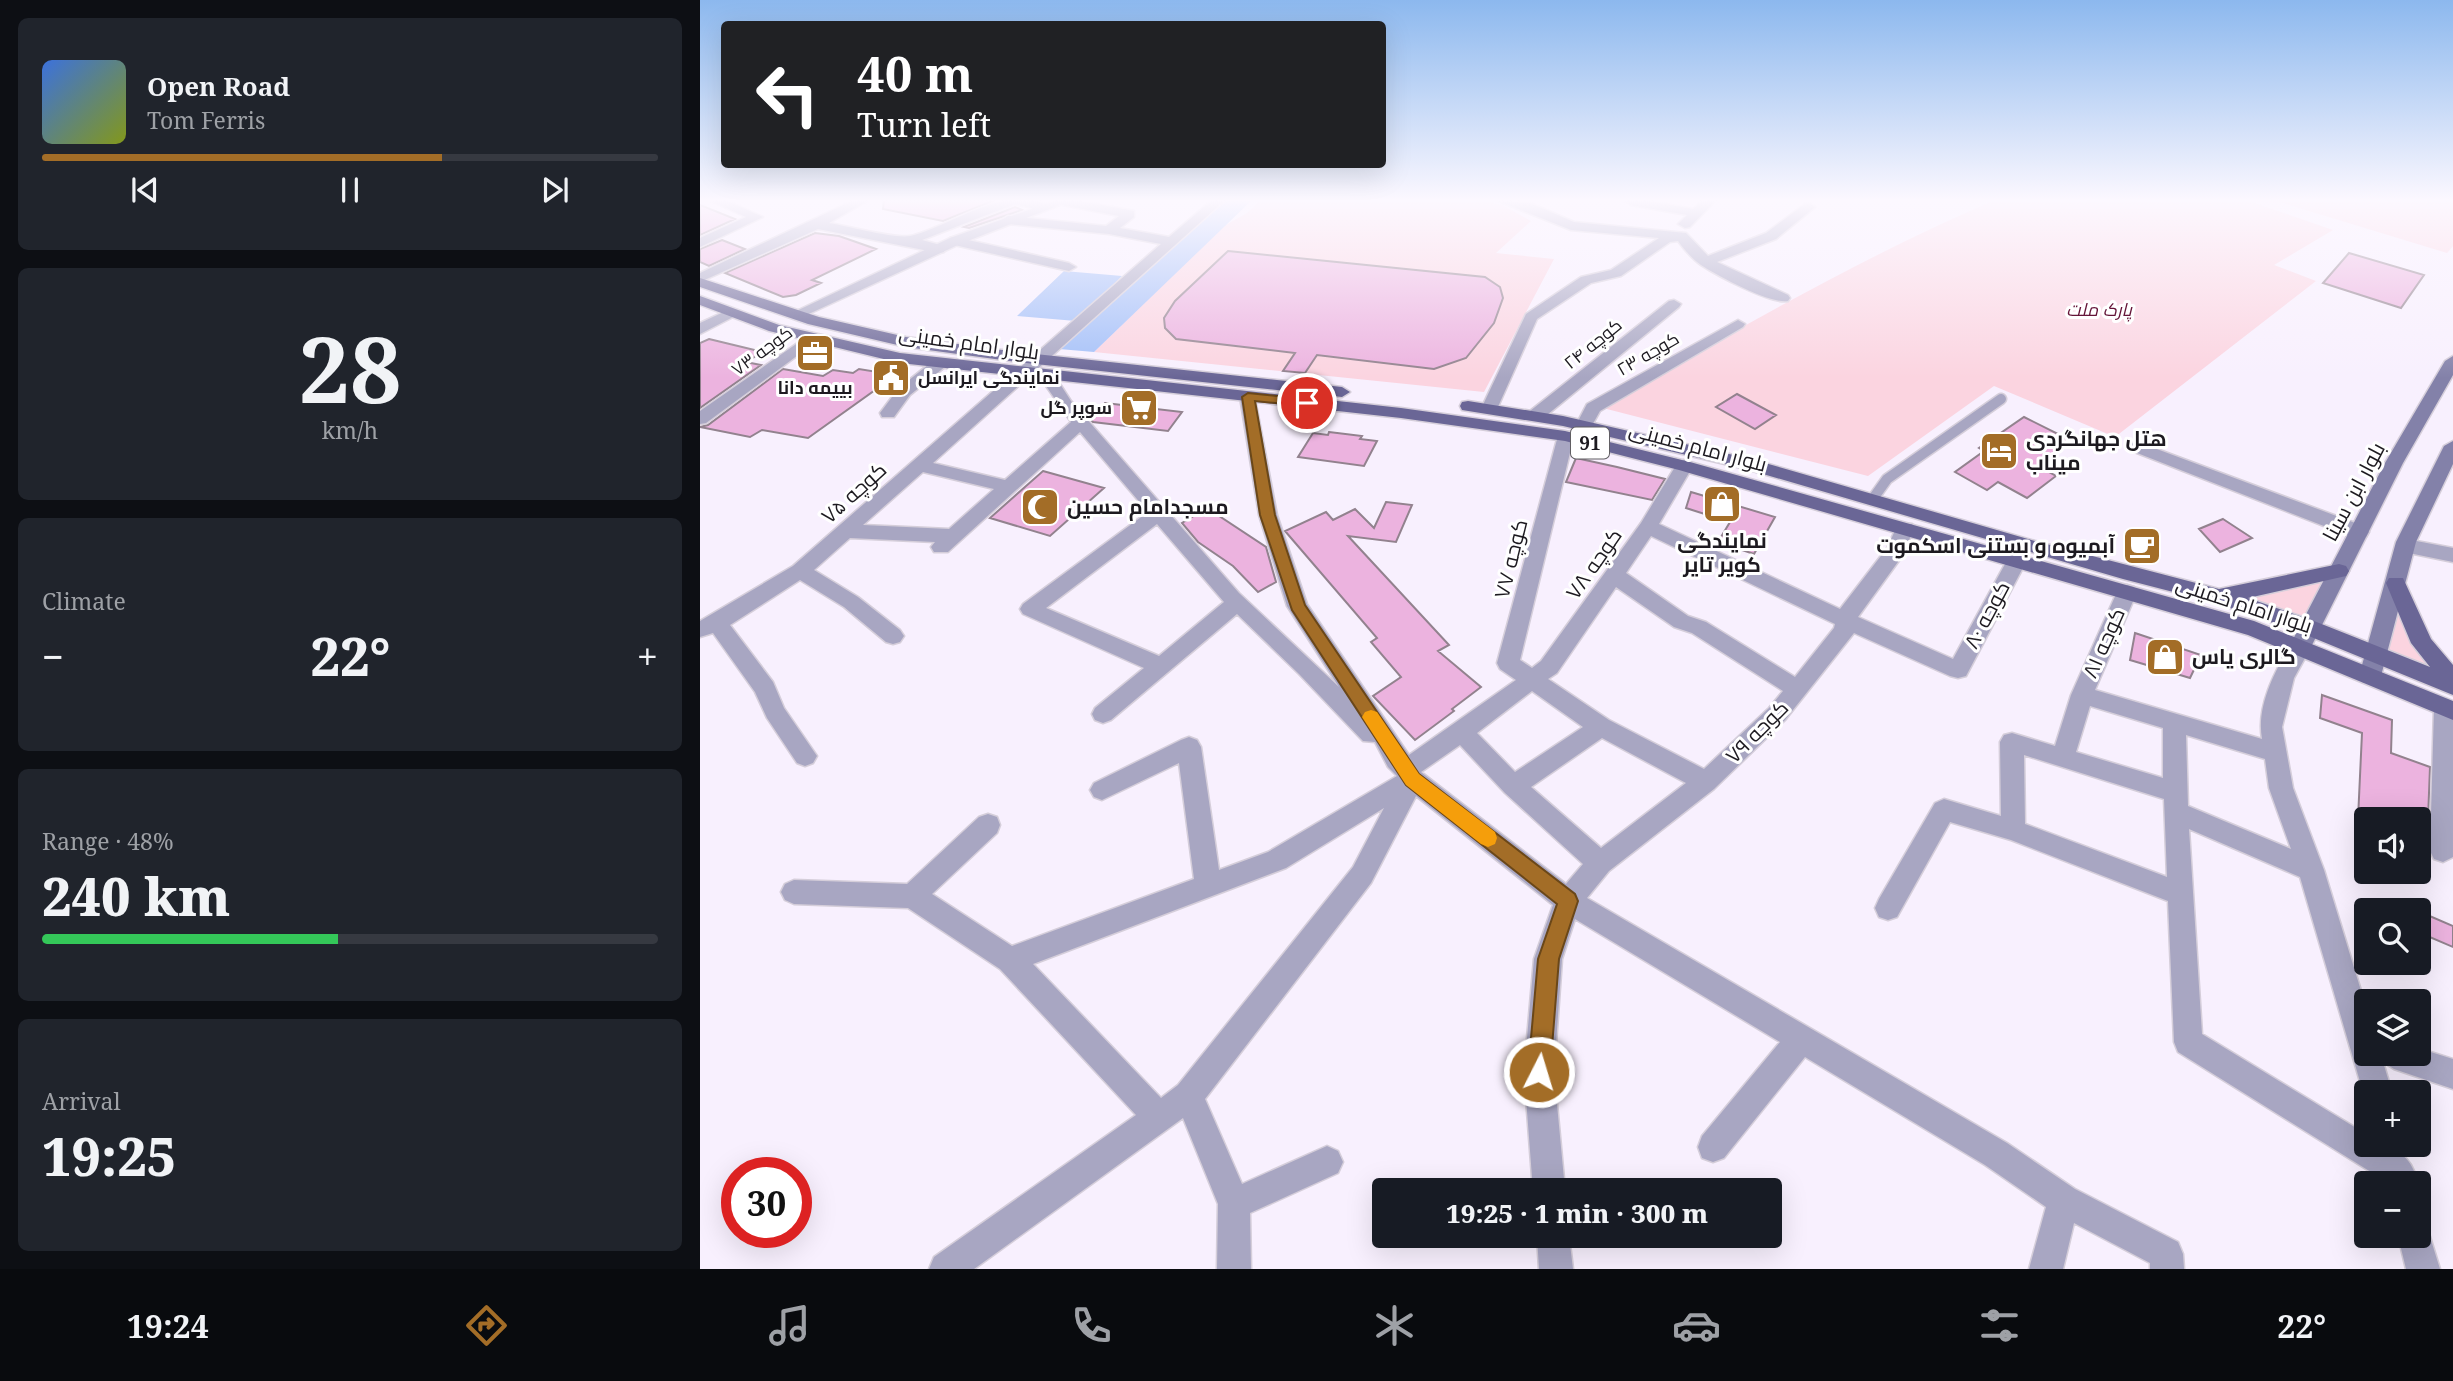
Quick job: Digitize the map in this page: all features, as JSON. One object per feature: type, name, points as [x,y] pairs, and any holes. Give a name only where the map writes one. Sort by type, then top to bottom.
[{"type":"main road","name":"بلوار امام خمینی","points":[[700,280],[755,303],[853,331],[1044,368],[1248,397],[1401,412],[1565,436],[1684,466],[2254,629],[2305,637],[2376,654],[2450,702]]},
{"type":"main road","name":"بلوار امام خمینی","points":[[700,300],[774,328],[900,358],[1023,373],[1044,368],[1489,409],[1536,415],[1686,447],[2217,596],[2305,637],[2370,676],[2450,702]]},
{"type":"main road","name":"بلوار ابن سینا","points":[[2305,637],[2394,463],[2453,361]]},
{"type":"main road","points":[[2370,676],[2406,546],[2453,446]]},
{"type":"main road","points":[[2217,596],[2291,583],[2339,571]]},
{"type":"main road","points":[[2396,583],[2422,643],[2453,680]]},
{"type":"street","points":[[700,280],[742,260]]},
{"type":"street","points":[[795,315],[915,260]]},
{"type":"street","points":[[1039,260],[1069,267]]},
{"type":"street","points":[[1153,260],[1044,368],[1081,422],[1237,603],[1307,668],[1409,775],[1568,901],[1996,1154],[2064,1200],[2166,1254],[2167,1269]]},
{"type":"street","points":[[1489,409],[1531,317],[1586,280],[1616,273],[1635,260]]},
{"type":"street","points":[[1704,260],[1783,298]]},
{"type":"street","points":[[1706,262],[1710,260]]},
{"type":"street","name":"کوچه ۲۴","points":[[1536,415],[1674,304]]},
{"type":"street","points":[[700,329],[730,313]]},
{"type":"street","name":"کوچه ۲۳","points":[[1584,425],[1593,408],[1738,324]]},
{"type":"street","name":"کوچه ۷۳","points":[[700,419],[812,338]]},
{"type":"street","points":[[888,413],[904,392],[940,363]]},
{"type":"street","name":"کوچه ۷۵","points":[[708,626],[800,571],[1023,373]]},
{"type":"street","points":[[1248,397],[1268,515],[1297,606],[1409,775]]},
{"type":"street","points":[[845,531],[947,541],[1081,422]]},
{"type":"street","name":"کوچه ۷۷","points":[[1533,681],[1508,663],[1565,436]]},
{"type":"street","points":[[2138,447],[2359,532]]},
{"type":"street","points":[[919,465],[1008,487]]},
{"type":"street","name":"کوچه ۷۸","points":[[1010,960],[1277,860],[1409,775],[1549,667],[1647,527],[1684,466]]},
{"type":"street","points":[[1159,513],[1030,609],[1161,666]]},
{"type":"street","points":[[1647,527],[1847,621]]},
{"type":"street","name":"کوچه ۷۹","points":[[1568,901],[1600,863],[1706,782],[1777,714],[1844,631],[1849,611],[1896,551],[1905,528]]},
{"type":"street","points":[[2406,546],[2453,555]]},
{"type":"street","name":"کوچه ۸۰","points":[[1847,621],[1958,670],[2017,560]]},
{"type":"street","points":[[800,571],[851,602],[893,636]]},
{"type":"street","points":[[1614,575],[1681,622],[1699,627],[1797,689]]},
{"type":"street","name":"کوچه ۸۱","points":[[2063,758],[2082,695],[2127,592]]},
{"type":"street","points":[[1103,714],[1237,603]]},
{"type":"street","points":[[708,626],[765,688],[775,712],[805,756]]},
{"type":"street","points":[[2305,637],[2283,678],[2271,727],[2281,788],[2311,870],[2354,1010]]},
{"type":"street","points":[[1533,681],[1601,727],[1706,782]]},
{"type":"street","points":[[2082,695],[2275,753]]},
{"type":"street","points":[[2443,851],[2450,702]]},
{"type":"street","points":[[2174,723],[2175,802],[2188,1042],[2397,1166]]},
{"type":"street","points":[[1513,786],[1601,727]]},
{"type":"street","points":[[1462,733],[1513,786],[1600,863]]},
{"type":"street","points":[[2013,830],[2012,742],[2063,758],[2175,802],[2311,870]]},
{"type":"street","points":[[1102,790],[1189,747],[1208,886]]},
{"type":"street","points":[[946,1269],[1189,1096],[1362,874],[1409,775]]},
{"type":"street","points":[[1888,908],[1944,810],[2013,830],[2180,894]]},
{"type":"street","points":[[912,896],[988,825]]},
{"type":"street","points":[[794,892],[912,896],[1010,960],[1159,1118]]},
{"type":"street","points":[[1548,1178],[1539,1072],[1548,959],[1568,901]]},
{"type":"street","points":[[1713,1146],[1801,1039]]},
{"type":"street","points":[[2429,1066],[2453,1074]]},
{"type":"street","points":[[1189,1096],[1234,1204],[1234,1269]]},
{"type":"street","points":[[1234,1204],[1327,1162]]},
{"type":"street","points":[[2046,1269],[2064,1200]]},
{"type":"street","points":[[1554,1248],[1556,1269]]},
{"type":"street","points":[[2417,1248],[2423,1269]]},
{"type":"lane","points":[[1872,500],[1887,479],[2001,399]]},
{"type":"green space","points":[[1189,260],[1553,260],[1484,392],[1094,352]]},
{"type":"green space","name":"پارک ملت","points":[[1868,260],[2282,260],[2274,265],[2316,281],[2115,437],[1994,386],[1868,476],[1599,407]]},
{"type":"green space","points":[[2328,579],[2306,622],[2237,598]]},
{"type":"green space","points":[[2397,608],[2435,674],[2383,654]]},
{"type":"water","points":[[1157,260],[1189,260],[1094,352],[1059,349]]},
{"type":"water","points":[[1064,271],[1122,276],[1076,321],[1017,316]]},
{"type":"building","points":[[700,260],[721,260],[709,266]]},
{"type":"building","points":[[754,260],[853,260],[812,280],[821,283],[796,295],[783,297],[725,273]]},
{"type":"building","points":[[1218,260],[1319,260],[1485,277],[1500,287],[1503,298],[1494,323],[1466,358],[1434,369],[1317,355],[1305,373],[1283,371],[1295,353],[1176,339],[1165,328],[1164,318],[1175,301]]},
{"type":"building","points":[[2343,260],[2374,260],[2424,275],[2401,308],[2323,283]]},
{"type":"building","points":[[709,339],[763,352],[746,362],[761,365],[700,408],[700,343]]},
{"type":"building","points":[[783,369],[823,376],[833,370],[853,373],[859,369],[896,375],[808,438],[762,430],[750,437],[700,427],[708,425]]},
{"type":"building","points":[[1737,394],[1776,415],[1755,429],[1716,407]]},
{"type":"building","points":[[1105,403],[1182,412],[1168,431],[1093,422],[1091,420]]},
{"type":"building","points":[[2024,417],[2072,441],[2038,466],[2056,476],[2027,498],[1998,482],[1987,490],[1955,472],[1984,451],[1979,448]]},
{"type":"building","points":[[1329,432],[1362,436],[1360,439],[1377,441],[1364,466],[1298,457],[1313,433],[1328,435]]},
{"type":"building","points":[[1576,458],[1665,479],[1652,500],[1566,482]]},
{"type":"building","name":"مسجدامام حسین","points":[[1043,471],[1104,488],[1050,536],[990,518]]},
{"type":"building","points":[[1691,492],[1775,517],[1754,554],[1718,542],[1730,522],[1686,508]]},
{"type":"building","points":[[1386,502],[1412,505],[1396,542],[1348,536],[1449,645],[1438,651],[1481,687],[1415,740],[1373,696],[1401,677],[1371,642],[1377,638],[1285,531],[1326,512],[1333,520],[1355,509],[1374,528]]},
{"type":"building","points":[[1207,508],[1266,547],[1276,582],[1258,592],[1233,566],[1198,542],[1182,523]]},
{"type":"building","points":[[2223,519],[2252,538],[2220,552],[2199,529]]},
{"type":"building","name":"گالری یاس","points":[[2135,633],[2201,655],[2190,678],[2130,660]]},
{"type":"building","points":[[2322,695],[2392,720],[2391,753],[2430,767],[2428,807],[2359,807],[2362,733],[2320,718]]},
{"type":"building","points":[[2431,917],[2453,926],[2453,947],[2431,938]]},
{"type":"slow traffic","points":[[1371,717],[1412,779],[1488,838]]},
{"type":"place","name":"بییمه دانا","points":[[815,353]]},
{"type":"place","name":"نمایندگی ایرانسل","points":[[891,378]]},
{"type":"place","name":"سوپر گل","points":[[1139,408]]},
{"type":"place","name":"هتل جهانگردی میناب","points":[[1999,451]]},
{"type":"place","name":"نمایندگی کویر تایر","points":[[1722,504]]},
{"type":"place","name":"مسجدامام حسین","points":[[1040,507]]},
{"type":"place","name":"آبمیوه و بستنی اسکموت","points":[[2142,546]]},
{"type":"place","name":"گالری یاس","points":[[2165,657]]},
{"type":"route","points":[[1307,403],[1248,397],[1268,515],[1297,606],[1412,779],[1568,901],[1548,959],[1539,1072]]}]
